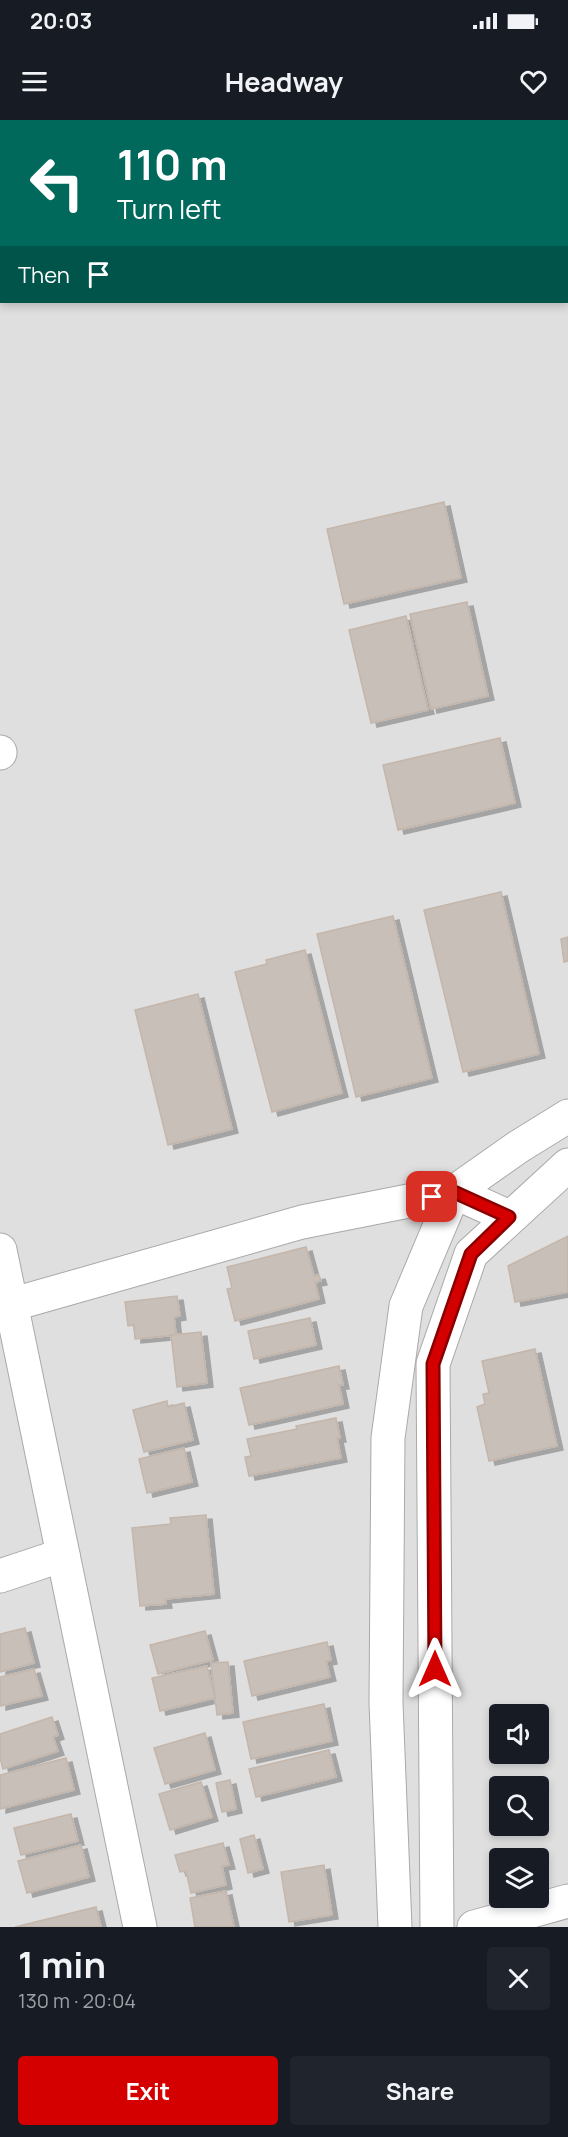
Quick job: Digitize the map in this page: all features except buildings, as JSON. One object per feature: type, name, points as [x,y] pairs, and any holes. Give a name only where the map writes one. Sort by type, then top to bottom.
[{"type":"street","points":[[5,1306],[302,1222],[454,1192],[518,1147],[568,1116]]},
{"type":"street","points":[[437,1927],[433,1364],[471,1254],[568,1165]]},
{"type":"street","points":[[454,1192],[509,1217]]},
{"type":"street","points":[[395,1927],[386,1703],[388,1438],[406,1306],[454,1192]]},
{"type":"street","points":[[0,1250],[5,1306],[63,1555],[140,1927]]},
{"type":"street","points":[[0,1576],[63,1555]]},
{"type":"street","points":[[474,1927],[568,1901]]},
{"type":"shaded area","points":[[0,303],[568,303],[568,1927],[0,1927]]},
{"type":"route","points":[[432,1197],[454,1192],[509,1217],[471,1254],[433,1364],[435,1669]]}]
